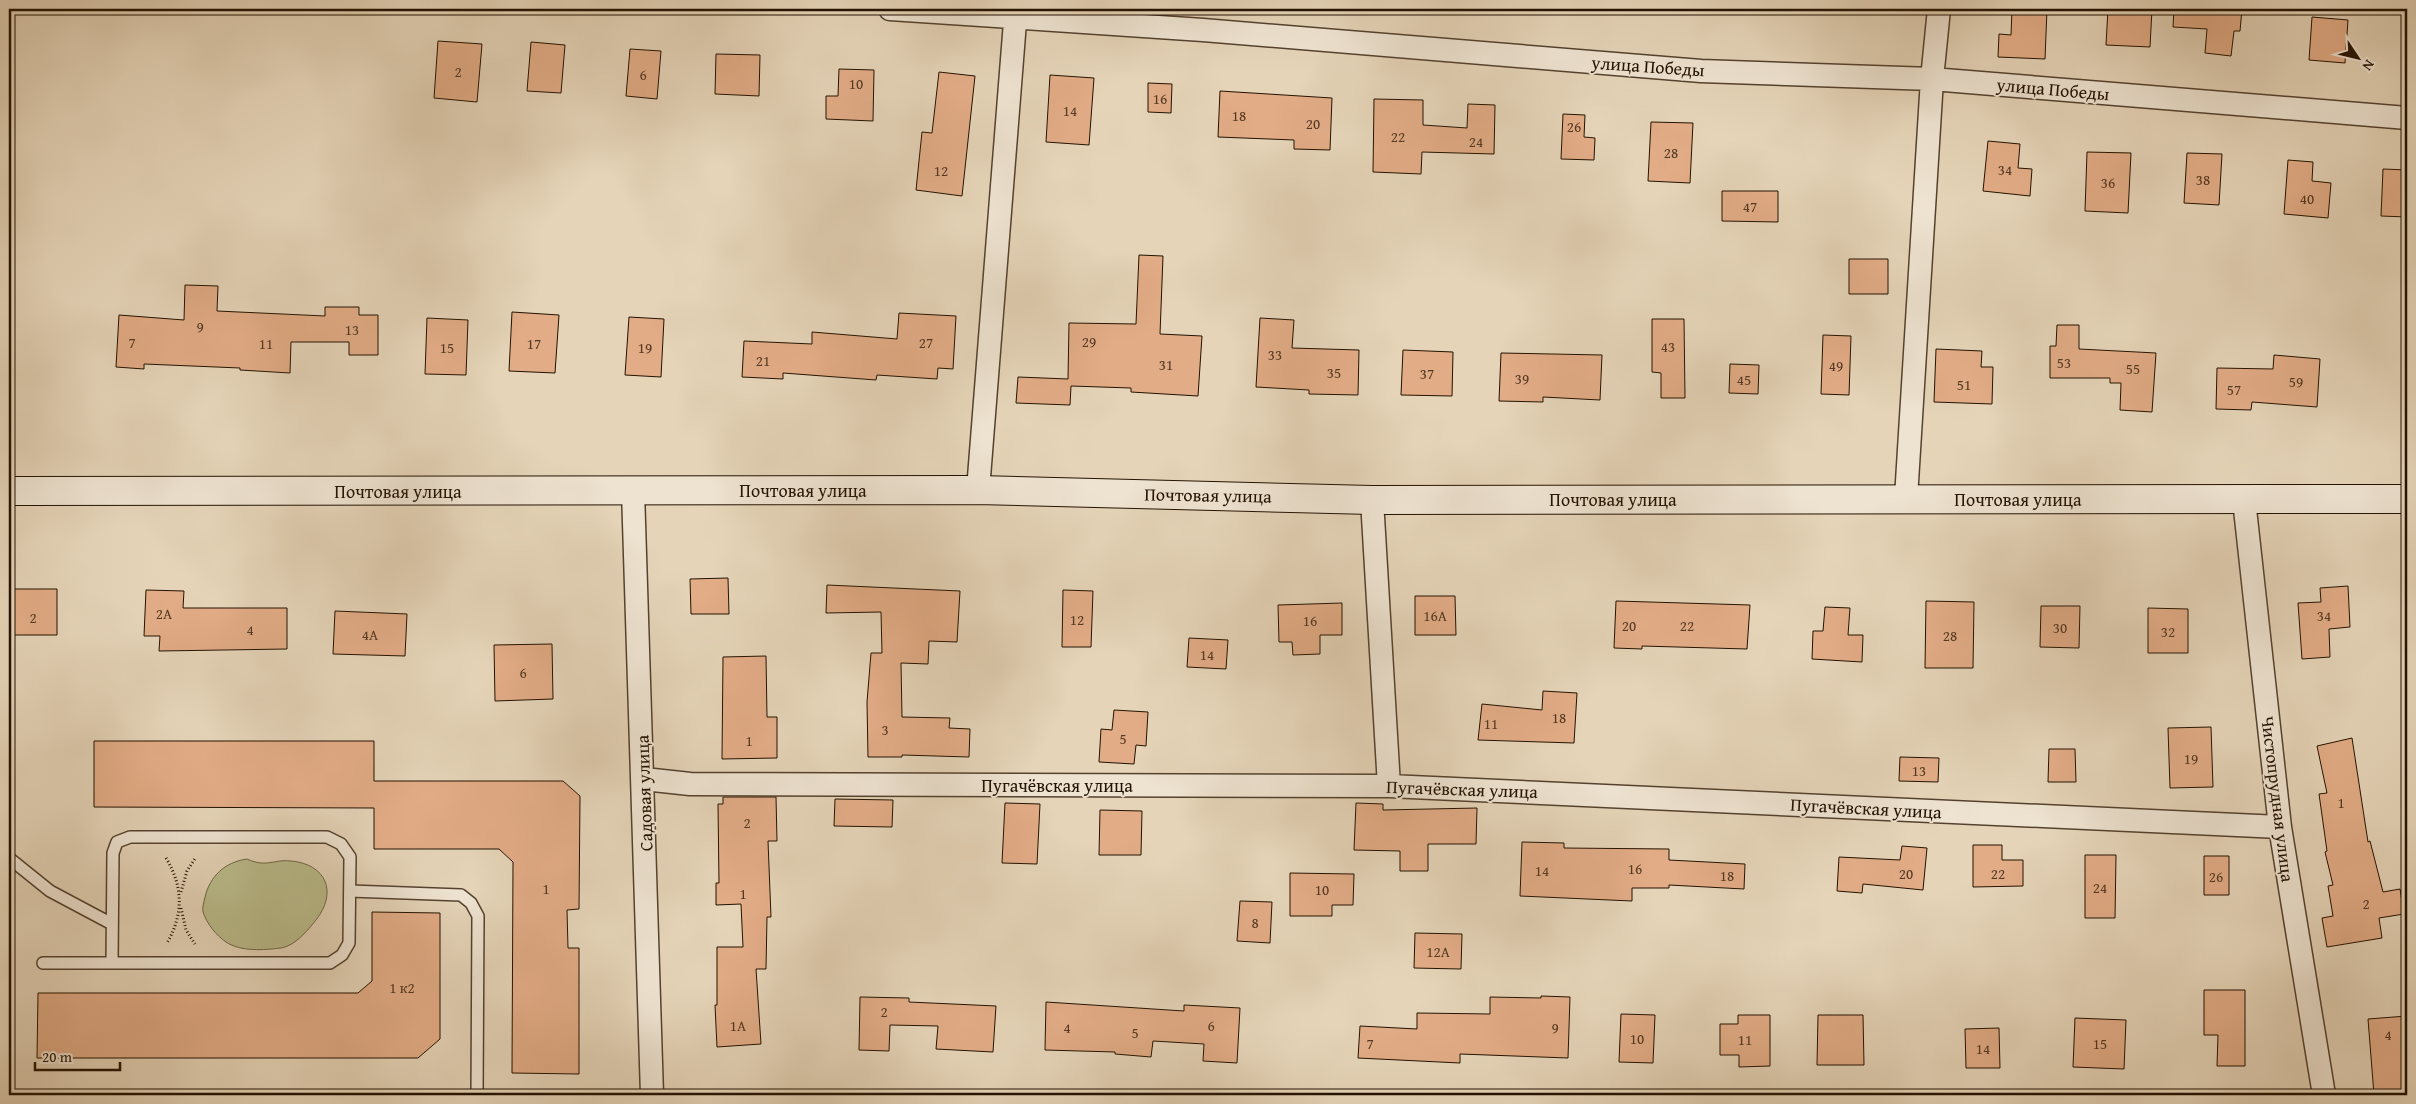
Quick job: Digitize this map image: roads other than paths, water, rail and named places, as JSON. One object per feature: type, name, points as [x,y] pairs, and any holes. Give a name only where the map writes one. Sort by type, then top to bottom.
[{"type":"street","name":"улица Победы","points":[[890,9],[1015,13],[1701,70],[1932,79],[2407,118]]},
{"type":"street","points":[[1906,498],[1932,79],[1939,9]]},
{"type":"street","points":[[978,490],[1015,13]]},
{"type":"street","name":"Почтовая улица","points":[[9,491],[978,490],[1372,500],[2407,499]]},
{"type":"street","name":"Садовая улица","points":[[633,491],[644,779],[652,1095]]},
{"type":"street","points":[[1372,500],[1389,786]]},
{"type":"street","name":"Чистопрудная улица","points":[[2244,500],[2280,827],[2324,1095]]},
{"type":"street","name":"Пугачёвская улица","points":[[644,779],[700,784],[1389,786],[2280,827]]},
{"type":"lane","points":[[43,963],[112,963],[144,963],[215,963],[330,963],[342,955],[349,943],[350,858],[341,844],[327,837],[130,837],[117,842],[113,854],[112,963]]},
{"type":"lane","points":[[9,858],[50,891],[112,924]]},
{"type":"lane","points":[[350,891],[461,895],[471,903],[478,916],[477,1095]]}]
